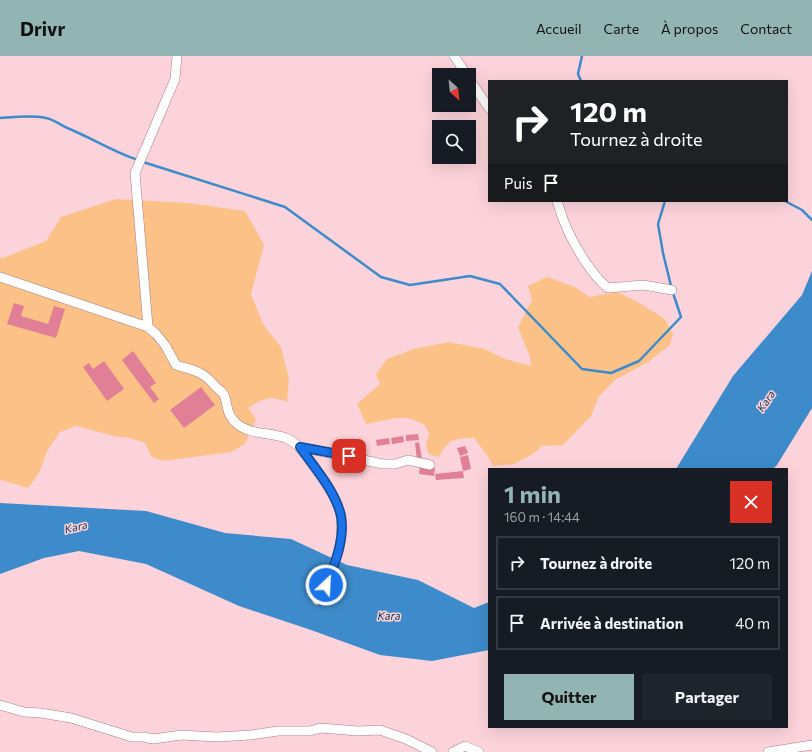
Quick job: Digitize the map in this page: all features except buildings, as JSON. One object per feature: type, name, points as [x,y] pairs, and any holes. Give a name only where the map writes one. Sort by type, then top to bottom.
[{"type":"street","points":[[148,327],[135,173],[175,79],[177,56]]},
{"type":"street","points":[[454,56],[462,68]]},
{"type":"street","points":[[476,89],[488,107]]},
{"type":"street","points":[[557,202],[563,218],[578,249],[600,282],[608,288],[643,285],[672,290]]},
{"type":"street","points":[[0,277],[148,327],[165,346],[176,365],[204,374],[216,386],[224,396],[226,408],[230,417],[238,425],[255,432],[273,434],[286,438],[300,447],[383,464],[395,464],[408,460],[430,465]]},
{"type":"street","points":[[300,447],[324,480],[336,502],[341,516],[341,533],[335,564],[317,600]]},
{"type":"street","points":[[0,705],[24,712],[41,713],[70,718],[132,737],[153,739],[181,735],[216,737],[251,735],[278,731],[310,731],[320,728],[380,730],[406,739],[432,752]]},
{"type":"street","points":[[768,752],[812,745]]},
{"type":"street","points":[[453,752],[466,746],[479,752]]},
{"type":"shaded area","points":[[116,199],[188,203],[245,211],[264,245],[251,294],[263,324],[281,347],[289,379],[287,402],[271,398],[263,400],[248,408],[256,419],[245,444],[231,452],[163,461],[152,457],[145,443],[77,426],[60,432],[47,451],[39,473],[28,488],[2,480],[0,481],[0,257],[3,258],[46,241],[61,217]]},
{"type":"shaded area","points":[[547,277],[575,287],[589,297],[617,292],[638,302],[665,319],[673,334],[670,345],[648,362],[615,380],[599,396],[591,416],[563,445],[542,446],[533,454],[514,464],[493,466],[487,455],[474,438],[457,439],[449,443],[439,457],[429,454],[426,446],[429,433],[424,424],[408,418],[396,418],[366,424],[357,404],[380,384],[376,374],[387,359],[414,349],[449,342],[485,349],[505,359],[531,366],[530,357],[518,327],[532,300],[528,286]]},
{"type":"water","name":"Kara","points":[[812,271],[812,408],[777,465],[774,468],[677,468],[733,376],[802,295]]},
{"type":"water","name":"Kara","points":[[0,503],[146,511],[225,533],[291,539],[347,565],[418,580],[474,608],[488,602],[488,650],[432,661],[380,655],[239,606],[146,564],[79,551],[44,558],[0,574]]},
{"type":"waterway","points":[[581,80],[578,74],[582,56]]},
{"type":"waterway","points":[[0,118],[29,116],[53,120],[120,153],[138,160]]},
{"type":"waterway","points":[[143,162],[285,207],[381,277],[410,285],[470,276],[500,284],[582,369],[611,373],[639,361],[681,317],[672,290],[658,224],[665,202]]},
{"type":"waterway","points":[[787,202],[802,210],[812,220]]},
{"type":"route","points":[[326,585],[335,564],[341,533],[341,516],[336,502],[324,480],[300,447],[349,456]]}]
